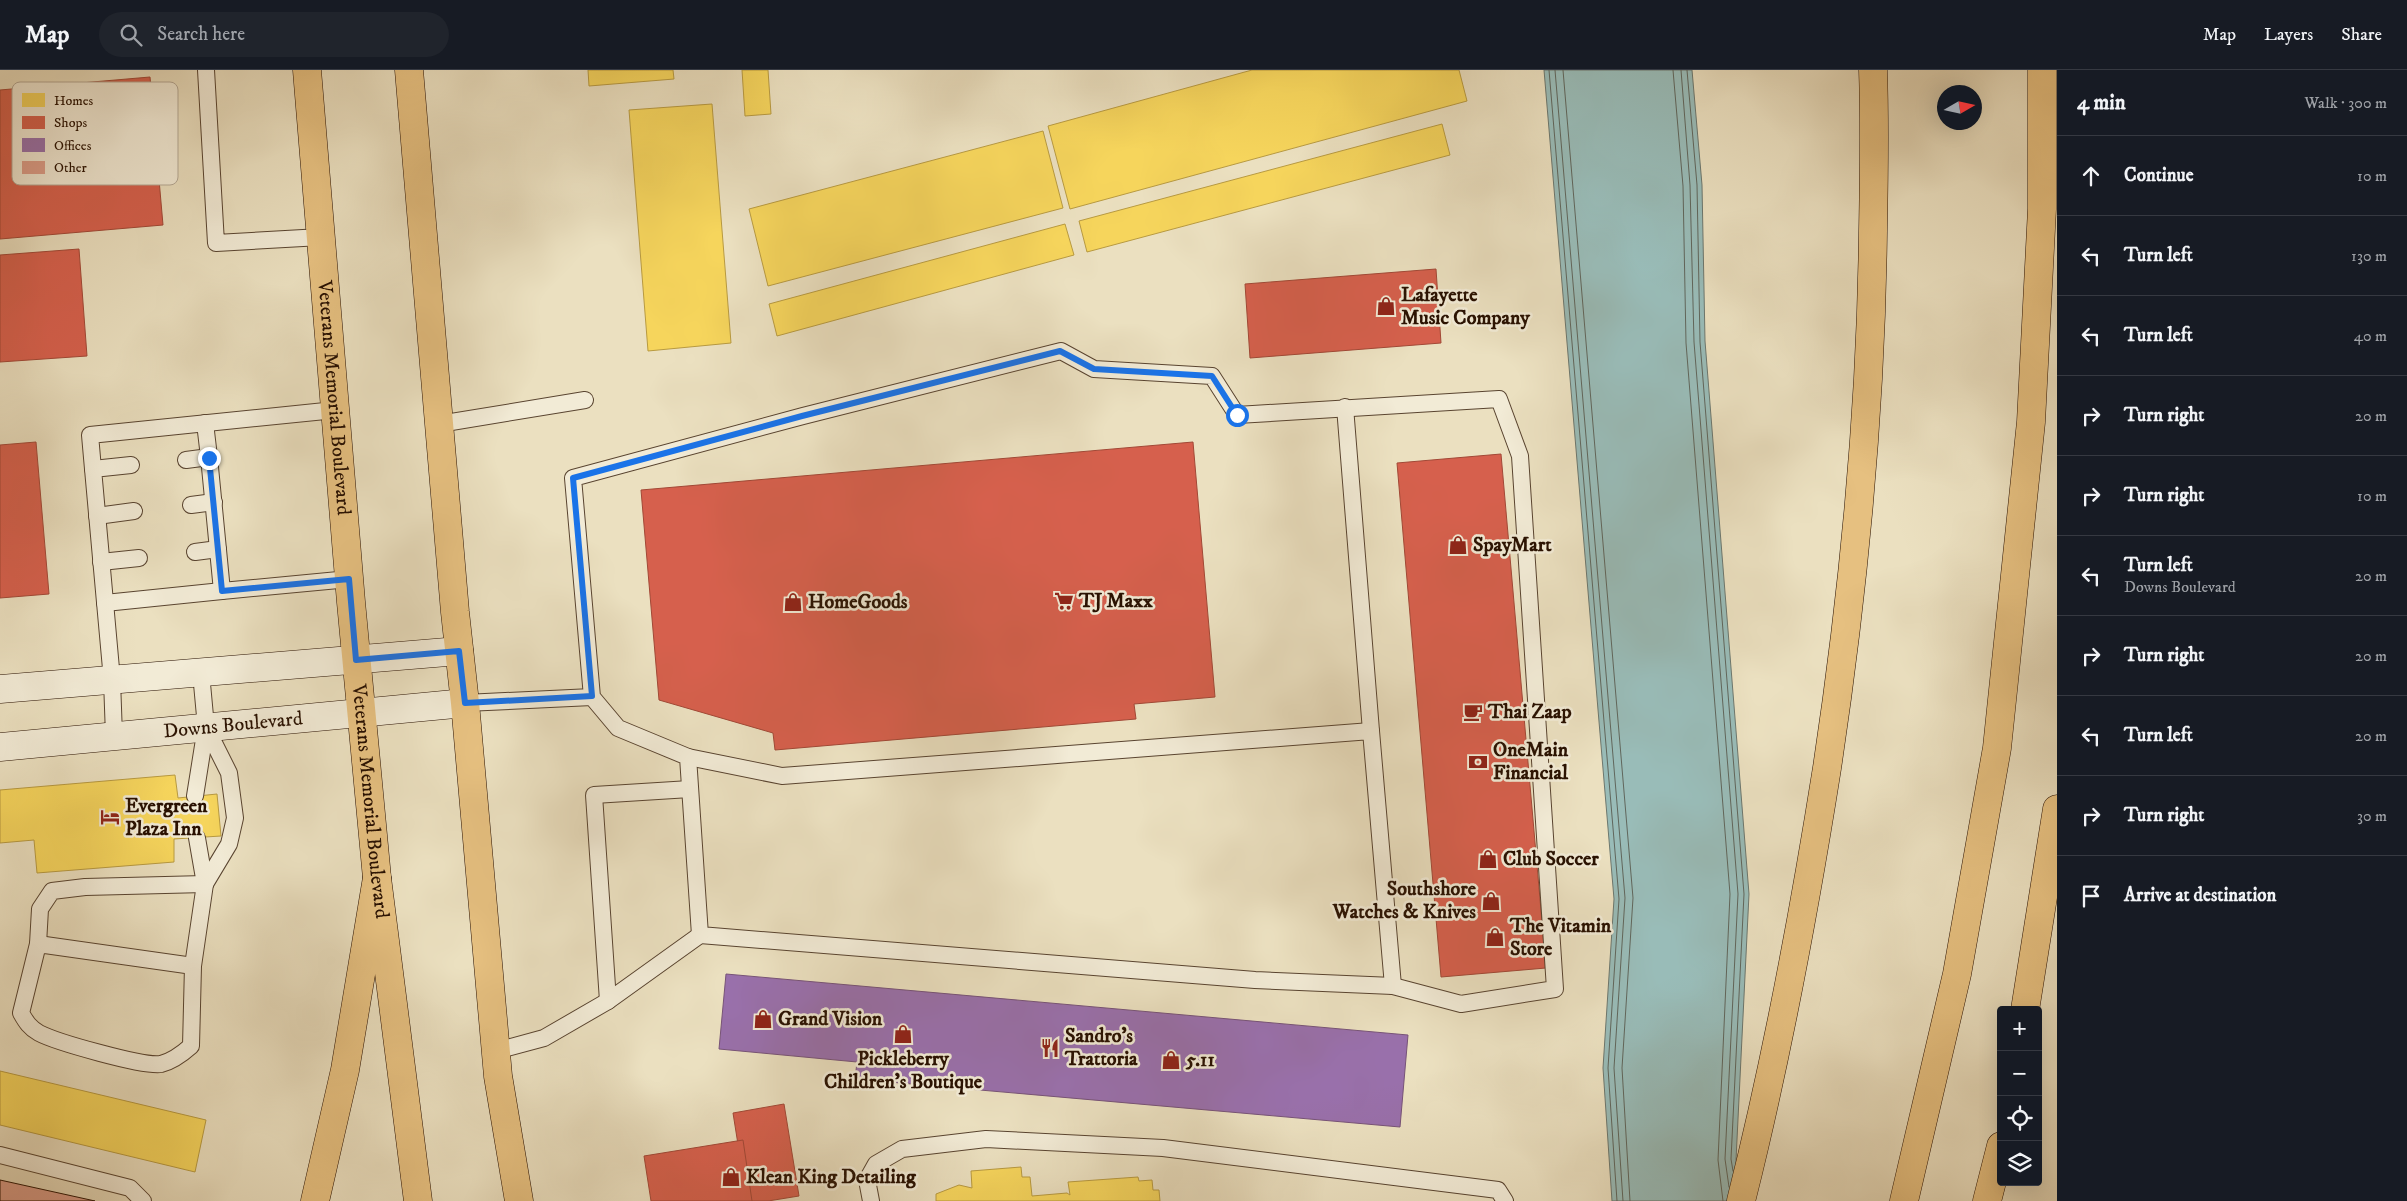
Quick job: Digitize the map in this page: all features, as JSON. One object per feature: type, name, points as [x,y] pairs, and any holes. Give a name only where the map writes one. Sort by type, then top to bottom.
[{"type":"main road","name":"Veterans Memorial Boulevard","points":[[307,70],[356,660],[377,878],[418,1201]]},
{"type":"main road","points":[[409,70],[459,651],[496,1051],[519,1201]]},
{"type":"main road","points":[[1741,1201],[1773,1067],[1794,959],[1842,670],[1864,456],[1872,284],[1872,70]]},
{"type":"main road","points":[[1904,1201],[1928,1106],[1957,974],[1978,866],[1997,748],[2015,592],[2031,422],[2042,209],[2042,70]]},
{"type":"main road","points":[[2026,1006],[2057,809]]},
{"type":"main road","points":[[315,1201],[346,1070],[377,878]]},
{"type":"main road","points":[[1987,1201],[1997,1162]]},
{"type":"street","points":[[0,689],[459,651]]},
{"type":"street","name":"Downs Boulevard","points":[[0,747],[465,703]]},
{"type":"lane","points":[[206,70],[216,243],[321,237]]},
{"type":"lane","points":[[496,1051],[544,1038],[608,1001],[700,935],[796,945],[1254,980],[1393,986],[1460,1004],[1555,989],[1520,456],[1498,400],[1345,407],[1237,415],[1212,376],[1094,369],[1060,351],[802,416],[573,478],[592,696],[618,728],[688,757],[782,776],[1371,731]]},
{"type":"lane","points":[[439,424],[585,400]]},
{"type":"lane","points":[[1345,407],[1393,986]]},
{"type":"lane","points":[[114,736],[112,680],[90,435],[335,410]]},
{"type":"lane","points":[[205,423],[222,591]]},
{"type":"lane","points":[[186,460],[209,458]]},
{"type":"lane","points":[[94,469],[131,465]]},
{"type":"lane","points":[[191,505],[214,502]]},
{"type":"lane","points":[[97,516],[134,511]]},
{"type":"lane","points":[[195,552],[218,549]]},
{"type":"lane","points":[[101,562],[139,558]]},
{"type":"lane","points":[[105,603],[349,579]]},
{"type":"lane","points":[[195,796],[206,727],[201,673]]},
{"type":"lane","points":[[465,703],[592,696]]},
{"type":"lane","points":[[205,884],[229,844],[235,818],[229,773],[206,727]]},
{"type":"lane","points":[[688,757],[700,935]]},
{"type":"lane","points":[[608,1001],[594,795],[690,789]]},
{"type":"lane","points":[[197,838],[205,884],[193,966],[191,1046],[178,1057],[160,1064],[151,1063],[115,1057],[39,1033],[27,1025],[21,1013],[38,944],[40,909],[52,891],[85,887],[205,884]]},
{"type":"lane","points":[[38,944],[193,966]]},
{"type":"lane","points":[[871,1201],[867,1180],[876,1164],[902,1149],[986,1140],[1163,1148],[1498,1190],[1505,1201]]},
{"type":"lane","points":[[0,1155],[130,1188],[143,1201]]},
{"type":"water","points":[[1544,70],[1692,70],[1702,185],[1705,341],[1749,894],[1736,1160],[1742,1201],[1612,1201],[1603,1068],[1614,899]]},
{"type":"building: Homes","points":[[588,70],[673,70],[674,79],[589,86]]},
{"type":"building: Homes","points":[[742,70],[768,70],[771,114],[745,116]]},
{"type":"building: Homes","points":[[1252,70],[1459,70],[1467,101],[1070,209],[1048,126]]},
{"type":"building: Homes","points":[[712,104],[731,343],[648,351],[629,110]]},
{"type":"building: Homes","points":[[1442,124],[1450,155],[1087,252],[1079,221]]},
{"type":"building: Homes","points":[[1043,131],[1063,208],[768,286],[749,209]]},
{"type":"building: Homes","points":[[1065,224],[1074,255],[777,336],[769,304]]},
{"type":"building: Homes","name":"Evergreen Plaza Inn","points":[[175,775],[178,798],[217,794],[221,836],[174,839],[174,862],[37,873],[34,840],[0,843],[0,790]]},
{"type":"building: Homes","points":[[0,1071],[206,1120],[195,1172],[0,1125]]},
{"type":"building: Homes","points":[[1021,1167],[1022,1177],[1030,1177],[1032,1196],[1067,1193],[1070,1195],[1068,1182],[1138,1177],[1139,1181],[1152,1180],[1153,1190],[1159,1190],[1160,1201],[936,1201],[936,1194],[959,1185],[972,1188],[971,1171]]},
{"type":"building: Shops","points":[[150,77],[150,82],[92,82]]},
{"type":"building: Shops","points":[[12,89],[12,185],[159,185],[163,225],[0,239],[0,90]]},
{"type":"building: Shops","points":[[79,249],[87,356],[0,362],[0,255]]},
{"type":"building: Shops","points":[[1436,269],[1441,343],[1250,358],[1245,284]]},
{"type":"building: Shops","points":[[36,442],[49,594],[0,598],[0,445]]},
{"type":"building: Shops","points":[[1193,442],[1215,697],[1134,704],[1136,719],[775,750],[773,733],[659,700],[641,490]]},
{"type":"building: Shops","points":[[1501,454],[1546,968],[1441,977],[1397,463]]},
{"type":"building: Shops","points":[[784,1104],[799,1196],[768,1201],[747,1201],[733,1113]]},
{"type":"building: Shops","points":[[743,1140],[752,1201],[651,1201],[644,1156]]},
{"type":"building: Offices","points":[[726,974],[1408,1035],[1400,1127],[855,1079],[857,1062],[719,1049]]},
{"type":"building: Other","points":[[0,1180],[95,1201],[0,1201]]},
{"type":"place","name":"Lafayette Music Company","points":[[1386,306]]},
{"type":"place","name":"SpayMart","points":[[1458,545]]},
{"type":"place","name":"TJ Maxx","points":[[1064,601]]},
{"type":"place","name":"HomeGoods","points":[[793,602]]},
{"type":"place","name":"Thai Zaap","points":[[1473,712]]},
{"type":"place","name":"OneMain Financial","points":[[1478,762]]},
{"type":"place","name":"Evergreen Plaza Inn","points":[[110,817]]},
{"type":"place","name":"Club Soccer","points":[[1488,859]]},
{"type":"place","name":"Southshore Watches & Knives","points":[[1491,901]]},
{"type":"place","name":"The Vitamin Store","points":[[1495,937]]},
{"type":"place","name":"Grand Vision","points":[[763,1019]]},
{"type":"place","name":"Pickleberry Children's Boutique","points":[[903,1034]]},
{"type":"place","name":"Sandro's Trattoria","points":[[1050,1048]]},
{"type":"place","name":"5.11","points":[[1171,1060]]},
{"type":"place","name":"Klean King Detailing","points":[[731,1177]]},
{"type":"route","points":[[209,458],[222,591],[349,579],[356,660],[459,651],[465,703],[592,696],[573,478],[802,416],[1060,351],[1094,369],[1212,376],[1237,415]]}]
